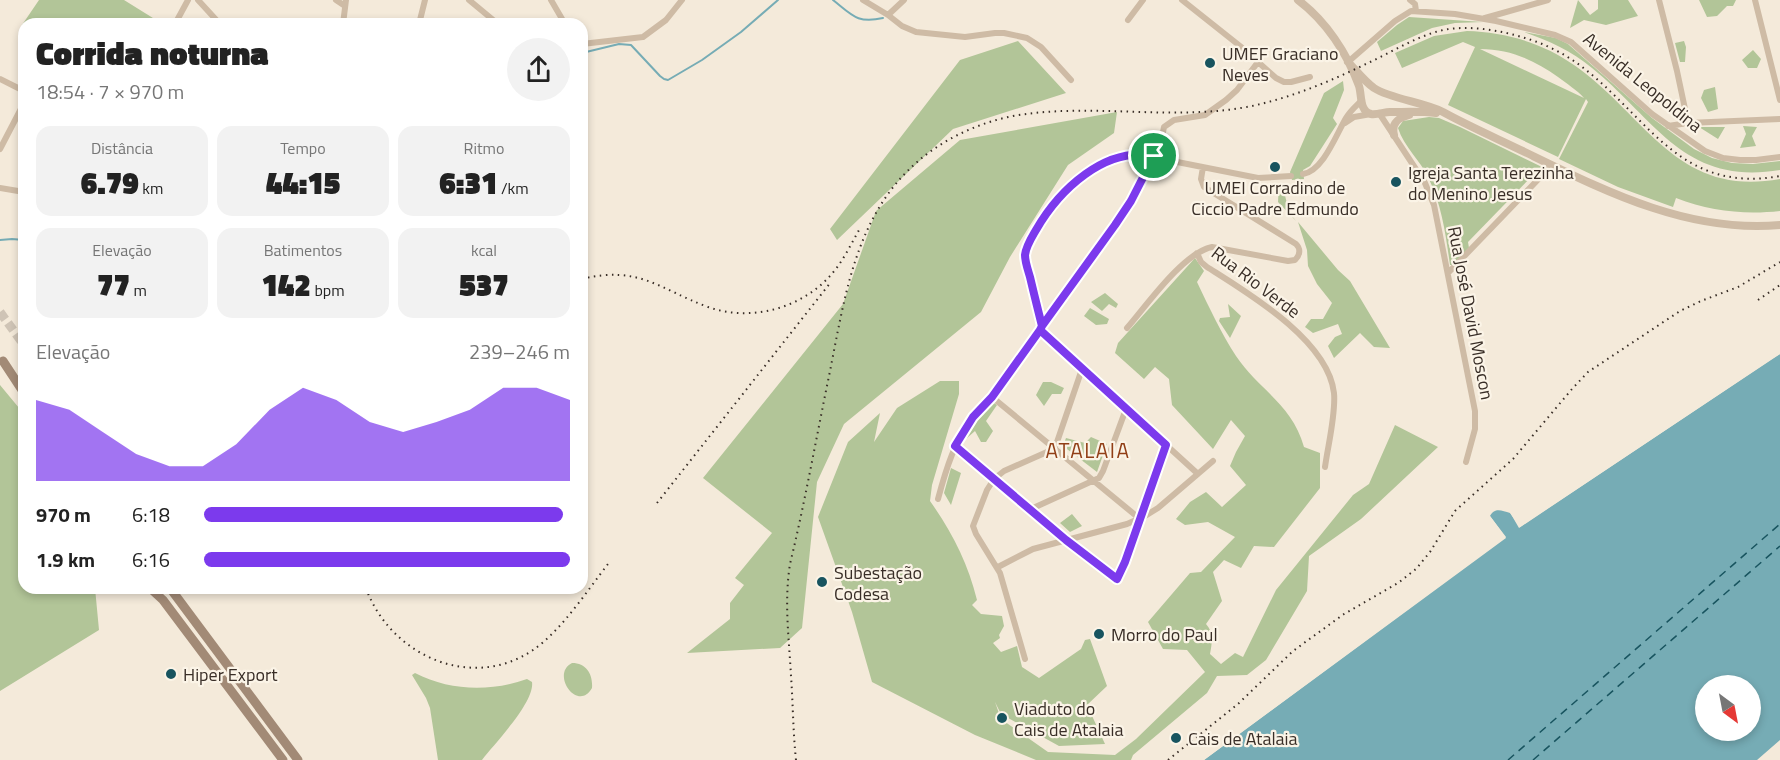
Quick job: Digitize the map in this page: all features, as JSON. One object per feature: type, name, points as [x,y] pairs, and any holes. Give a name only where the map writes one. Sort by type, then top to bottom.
[{"type":"main road","points":[[3,362],[18,384]]},
{"type":"main road","points":[[156,594],[283,760]]},
{"type":"main road","points":[[174,594],[298,760]]},
{"type":"street","points":[[179,18],[188,0]]},
{"type":"street","points":[[198,0],[214,18]]},
{"type":"street","points":[[336,0],[346,3],[344,18]]},
{"type":"street","points":[[421,18],[426,0]]},
{"type":"street","points":[[469,0],[491,18]]},
{"type":"street","points":[[550,0],[561,18]]},
{"type":"street","points":[[588,43],[643,37],[666,20],[681,0]]},
{"type":"street","points":[[863,0],[908,30],[965,37],[995,33],[1012,34],[1027,39],[1041,47],[1071,80]]},
{"type":"street","points":[[888,15],[904,0]]},
{"type":"street","points":[[1128,20],[1143,0]]},
{"type":"street","points":[[1182,0],[1276,78],[1284,82],[1295,82],[1310,77]]},
{"type":"street","points":[[1298,0],[1320,19],[1348,62],[1359,86],[1364,108],[1376,113]]},
{"type":"street","points":[[1348,62],[1395,21],[1408,12],[1416,11],[1415,4],[1410,0]]},
{"type":"street","points":[[1482,18],[1548,0]]},
{"type":"street","points":[[1659,0],[1688,123]]},
{"type":"street","points":[[1755,0],[1780,100]]},
{"type":"street","name":"Avenida Leopoldina","points":[[1416,11],[1482,18],[1555,34],[1577,46],[1652,114],[1705,151],[1723,158],[1748,160],[1780,157]]},
{"type":"street","points":[[939,499],[944,476],[955,446],[973,417],[992,397],[1131,201],[1160,148],[1162,131],[1168,123],[1205,115],[1233,95],[1258,62]]},
{"type":"street","points":[[1348,62],[1368,83],[1384,94],[1386,102],[1384,108],[1376,113]]},
{"type":"street","points":[[0,79],[18,88]]},
{"type":"street","points":[[1303,174],[1316,169],[1348,115],[1362,100],[1365,93],[1378,90],[1437,109],[1616,195],[1656,209],[1692,219],[1735,226],[1780,225]]},
{"type":"street","points":[[1342,126],[1354,117],[1376,113],[1421,112],[1449,116]]},
{"type":"street","points":[[1394,135],[1393,126],[1397,120],[1421,112]]},
{"type":"street","name":"Rua José David Moscon","points":[[1376,113],[1394,135],[1432,197],[1475,411],[1475,429],[1466,462]]},
{"type":"street","points":[[0,149],[18,114]]},
{"type":"street","points":[[1668,126],[1780,118]]},
{"type":"street","points":[[1198,474],[1082,369],[1041,328],[1025,254],[1045,215],[1066,189],[1088,172],[1124,156],[1154,156],[1258,178],[1291,176]]},
{"type":"street","points":[[1448,273],[1552,165]]},
{"type":"street","points":[[1127,328],[1182,265],[1197,253],[1212,247],[1292,261],[1298,258],[1300,252],[1296,244],[1204,187],[1201,179],[1203,167]]},
{"type":"street","points":[[0,188],[18,191]]},
{"type":"street","name":"Rua Rio Verde","points":[[1197,253],[1199,259],[1207,267],[1281,317],[1302,338],[1323,365],[1332,382],[1334,396],[1326,466]]},
{"type":"street","points":[[1025,659],[998,567],[973,526],[987,490],[994,479],[1009,469],[1053,448],[1082,369]]},
{"type":"street","points":[[992,397],[1140,519]]},
{"type":"street","points":[[1031,509],[1099,478],[1126,409]]},
{"type":"street","points":[[955,446],[1066,540],[1117,579],[1166,445]]},
{"type":"street","points":[[998,567],[1025,552],[1140,519],[1158,508],[1213,461]]},
{"type":"green space","points":[[39,0],[124,0],[153,18],[27,18]]},
{"type":"green space","points":[[1578,0],[1590,15],[1598,9],[1598,0],[1628,0],[1638,16],[1606,25],[1584,20],[1570,28]]},
{"type":"green space","points":[[1699,0],[1736,0],[1733,6],[1727,6],[1717,16],[1707,17]]},
{"type":"green space","points":[[1409,17],[1483,22],[1455,23],[1432,28],[1381,51],[1377,42]]},
{"type":"green space","points":[[1467,31],[1509,36],[1537,45],[1562,57],[1599,85],[1665,148],[1688,164],[1714,176],[1744,182],[1780,179],[1780,211],[1727,211],[1676,198],[1673,207],[1618,187],[1559,159],[1588,102],[1586,99],[1558,157],[1448,105],[1475,47],[1463,42],[1402,68],[1395,53],[1434,36]],"holes":[[[1480,49],[1512,53],[1540,65],[1584,98]]]},
{"type":"green space","points":[[1524,32],[1556,38],[1568,44],[1652,118],[1694,149],[1712,158],[1732,163],[1753,164],[1780,161],[1780,170],[1747,172],[1719,168],[1695,158],[1654,127],[1615,88],[1576,56]]},
{"type":"green space","points":[[1018,41],[1066,93],[953,129],[837,240],[830,229],[960,60]]},
{"type":"green space","points":[[1684,41],[1685,62],[1680,62],[1675,43]]},
{"type":"green space","points":[[1753,50],[1761,59],[1757,68],[1748,68],[1742,60]]},
{"type":"green space","points":[[1343,81],[1344,90],[1333,118],[1337,124],[1310,166],[1303,170],[1304,179],[1292,180],[1290,172],[1324,93]]},
{"type":"green space","points":[[1715,87],[1718,109],[1708,112],[1701,98],[1704,90]]},
{"type":"green space","points":[[1117,112],[1114,133],[1068,165],[1010,257],[981,312],[844,424],[817,482],[802,628],[780,648],[687,653],[730,619],[730,603],[744,585],[735,578],[772,533],[703,478],[843,304],[876,211],[960,140]]},
{"type":"green space","points":[[1429,117],[1439,118],[1460,127],[1544,168],[1542,174],[1533,175],[1468,242],[1469,248],[1453,265],[1450,265],[1443,221],[1433,189],[1426,172],[1404,141],[1398,128],[1403,121]]},
{"type":"green space","points":[[1743,126],[1757,127],[1752,136],[1756,146],[1740,148],[1746,134]]},
{"type":"green space","points":[[1699,127],[1725,127],[1718,139]]},
{"type":"green space","points":[[1279,183],[1282,183],[1289,212],[1296,221],[1278,202]]},
{"type":"green space","points":[[1298,222],[1350,281],[1390,348],[1374,347],[1360,333],[1334,358],[1328,346],[1335,337],[1342,334],[1338,324],[1313,333],[1305,327],[1311,319],[1323,319],[1332,303],[1317,284],[1308,266],[1307,250]]},
{"type":"green space","points":[[1195,258],[1204,271],[1197,282],[1236,356],[1292,419],[1304,447],[1320,453],[1320,488],[1274,547],[1254,546],[1241,568],[1224,560],[1213,572],[1222,601],[1206,624],[1209,627],[1212,642],[1210,654],[1221,664],[1235,653],[1243,657],[1276,590],[1353,495],[1369,484],[1395,425],[1438,447],[1361,519],[1309,556],[1307,591],[1266,660],[1247,675],[1217,676],[1207,693],[1133,755],[1131,760],[1036,760],[975,735],[872,682],[852,612],[818,517],[848,442],[880,413],[874,442],[897,408],[940,381],[959,381],[959,394],[932,485],[930,501],[952,536],[964,561],[977,600],[972,605],[981,614],[1002,616],[1004,626],[999,635],[1000,638],[993,643],[1001,652],[1017,646],[1022,667],[1039,678],[1081,649],[1085,640],[1090,639],[1107,686],[1087,705],[1105,744],[1059,746],[1001,714],[995,702],[1001,719],[1048,752],[1115,755],[1136,739],[1205,672],[1187,650],[1163,649],[1148,622],[1190,573],[1201,572],[1235,537],[1208,522],[1185,525],[1176,519],[1190,502],[1206,492],[1222,507],[1246,485],[1230,466],[1245,436],[1231,420],[1213,449],[1172,405],[1169,379],[1155,367],[1144,379],[1115,353],[1118,343]]},
{"type":"green space","points":[[1105,293],[1118,304],[1116,308],[1109,304],[1102,311],[1091,302]]},
{"type":"green space","points":[[1228,304],[1241,316],[1230,338],[1219,321],[1220,318],[1230,317]]},
{"type":"green space","points":[[1090,308],[1109,319],[1107,324],[1096,325],[1084,316]]},
{"type":"green space","points":[[1043,382],[1051,382],[1064,388],[1061,394],[1052,394],[1044,406],[1036,395]]},
{"type":"green space","points":[[0,385],[18,407],[18,594],[96,594],[99,630],[0,691]]},
{"type":"green space","points":[[991,401],[997,405],[986,421],[993,431],[986,442],[981,442],[975,431],[962,439]]},
{"type":"green space","points":[[1091,437],[1107,444],[1097,472],[1063,446],[1066,438],[1085,443]]},
{"type":"green space","points":[[951,468],[961,473],[951,505],[944,493]]},
{"type":"green space","points":[[1072,514],[1082,526],[1070,532],[1060,523]]},
{"type":"green space","points":[[572,663],[582,665],[590,674],[592,688],[586,695],[574,694],[565,682],[566,668]]},
{"type":"green space","points":[[415,673],[442,683],[470,688],[499,686],[527,679],[532,682],[531,690],[521,711],[482,760],[438,760],[430,708],[412,675]]},
{"type":"water","points":[[1780,354],[1780,740],[1757,760],[1204,760],[1506,538],[1490,516],[1494,511],[1499,510],[1510,513],[1520,527]]},
{"type":"pier","points":[[1780,351],[1780,354],[1519,528],[1508,509],[1520,523]]},
{"type":"pier","points":[[1490,516],[1506,537],[1201,760],[1502,537],[1488,517]]},
{"type":"waterway","points":[[588,52],[619,44],[631,45],[660,76],[668,80],[702,60],[741,32],[778,0]]},
{"type":"waterway","points":[[833,0],[855,17],[867,20],[883,18]]},
{"type":"waterway","points":[[0,240],[18,240]]},
{"type":"ferry route","points":[[1508,760],[1780,524]]},
{"type":"ferry route","points":[[1533,760],[1780,546]]},
{"type":"tunnel","points":[[0,312],[18,337]]},
{"type":"railway","points":[[796,760],[788,620],[788,578],[849,282],[870,224],[886,197],[906,173],[931,151],[950,139],[991,122],[1043,112],[1163,113],[1252,106],[1326,82],[1433,33],[1474,28],[1525,38],[1560,52],[1591,74],[1673,151],[1695,165],[1719,175],[1747,179],[1780,176]]},
{"type":"railway","points":[[588,278],[602,275],[634,277],[708,307],[724,311],[741,313],[774,310],[804,297],[830,276],[846,254],[859,230]]},
{"type":"railway","points":[[1168,760],[1238,704],[1293,651],[1344,614],[1398,583],[1416,569],[1430,552],[1455,511],[1513,459],[1588,372],[1680,311],[1738,287],[1780,262]]},
{"type":"railway","points":[[657,503],[831,282]]},
{"type":"railway","points":[[1758,300],[1780,285]]},
{"type":"railway","points":[[588,590],[608,564]]},
{"type":"railway","points":[[369,594],[378,612],[394,632],[413,648],[435,660],[459,667],[484,667],[509,662],[533,650],[554,632],[585,594]]},
{"type":"place","name":"UMEF Graciano Neves","points":[[1210,63]]},
{"type":"place","name":"UMEI Corradino de Ciccio Padre Edmundo","points":[[1275,167]]},
{"type":"place","name":"Igreja Santa Terezinha do Menino Jesus","points":[[1396,182]]},
{"type":"place","name":"Subestação Codesa","points":[[822,582]]},
{"type":"place","name":"Morro do Paul","points":[[1099,634]]},
{"type":"place","name":"Hiper Export","points":[[171,674]]},
{"type":"place","name":"Viaduto do Cais de Atalaia","points":[[1002,718]]},
{"type":"place","name":"Cais de Atalaia","points":[[1176,738]]},
{"type":"district","name":"ATALAIA","points":[[1088,450]]},
{"type":"route","points":[[1154,156],[1124,156],[1079,178],[1066,189],[1045,215],[1025,254],[1042,326],[1040,330],[1166,445],[1117,579],[1066,540],[955,446],[976,412],[992,397],[1042,326],[1115,225],[1131,201],[1154,156]]}]
